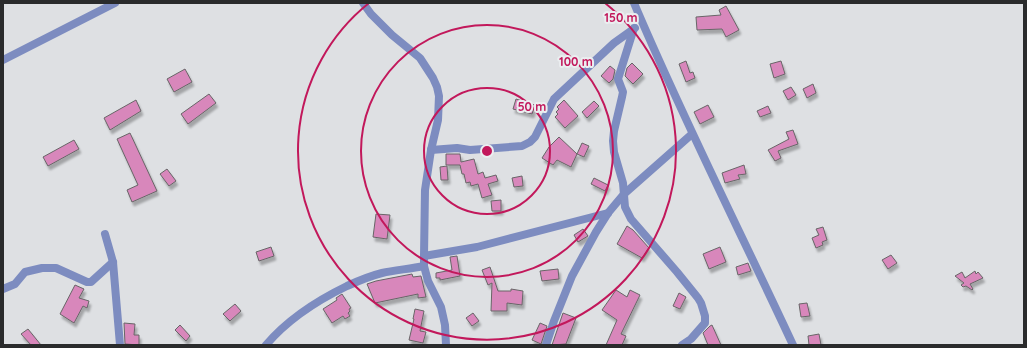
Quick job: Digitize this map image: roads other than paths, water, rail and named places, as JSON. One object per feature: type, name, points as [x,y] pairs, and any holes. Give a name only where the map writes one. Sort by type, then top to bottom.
[{"type":"street","points":[[3,60],[115,3]]},
{"type":"street","points":[[363,3],[371,14],[420,58],[433,78],[439,96],[438,120],[430,150],[425,190],[424,266],[428,281],[441,307],[445,325],[446,345]]},
{"type":"street","points":[[634,3],[692,134],[793,345]]},
{"type":"street","points":[[430,150],[457,148],[470,150],[517,147],[530,142],[535,137],[543,123],[554,99],[614,43],[642,23]]},
{"type":"street","points":[[634,28],[618,79],[623,92],[614,130],[614,152],[623,183],[625,207],[631,219],[698,298],[705,316],[705,323],[694,337],[682,345]]},
{"type":"street","points":[[546,345],[572,276],[608,213],[624,194],[692,134]]},
{"type":"street","points":[[424,256],[477,247],[608,213]]},
{"type":"street","points":[[105,234],[113,262],[120,345]]},
{"type":"street","points":[[3,289],[15,284],[25,272],[42,268],[56,268],[87,282],[91,282],[113,262]]},
{"type":"street","points":[[266,345],[275,334],[296,316],[329,295],[378,274],[424,266]]}]
